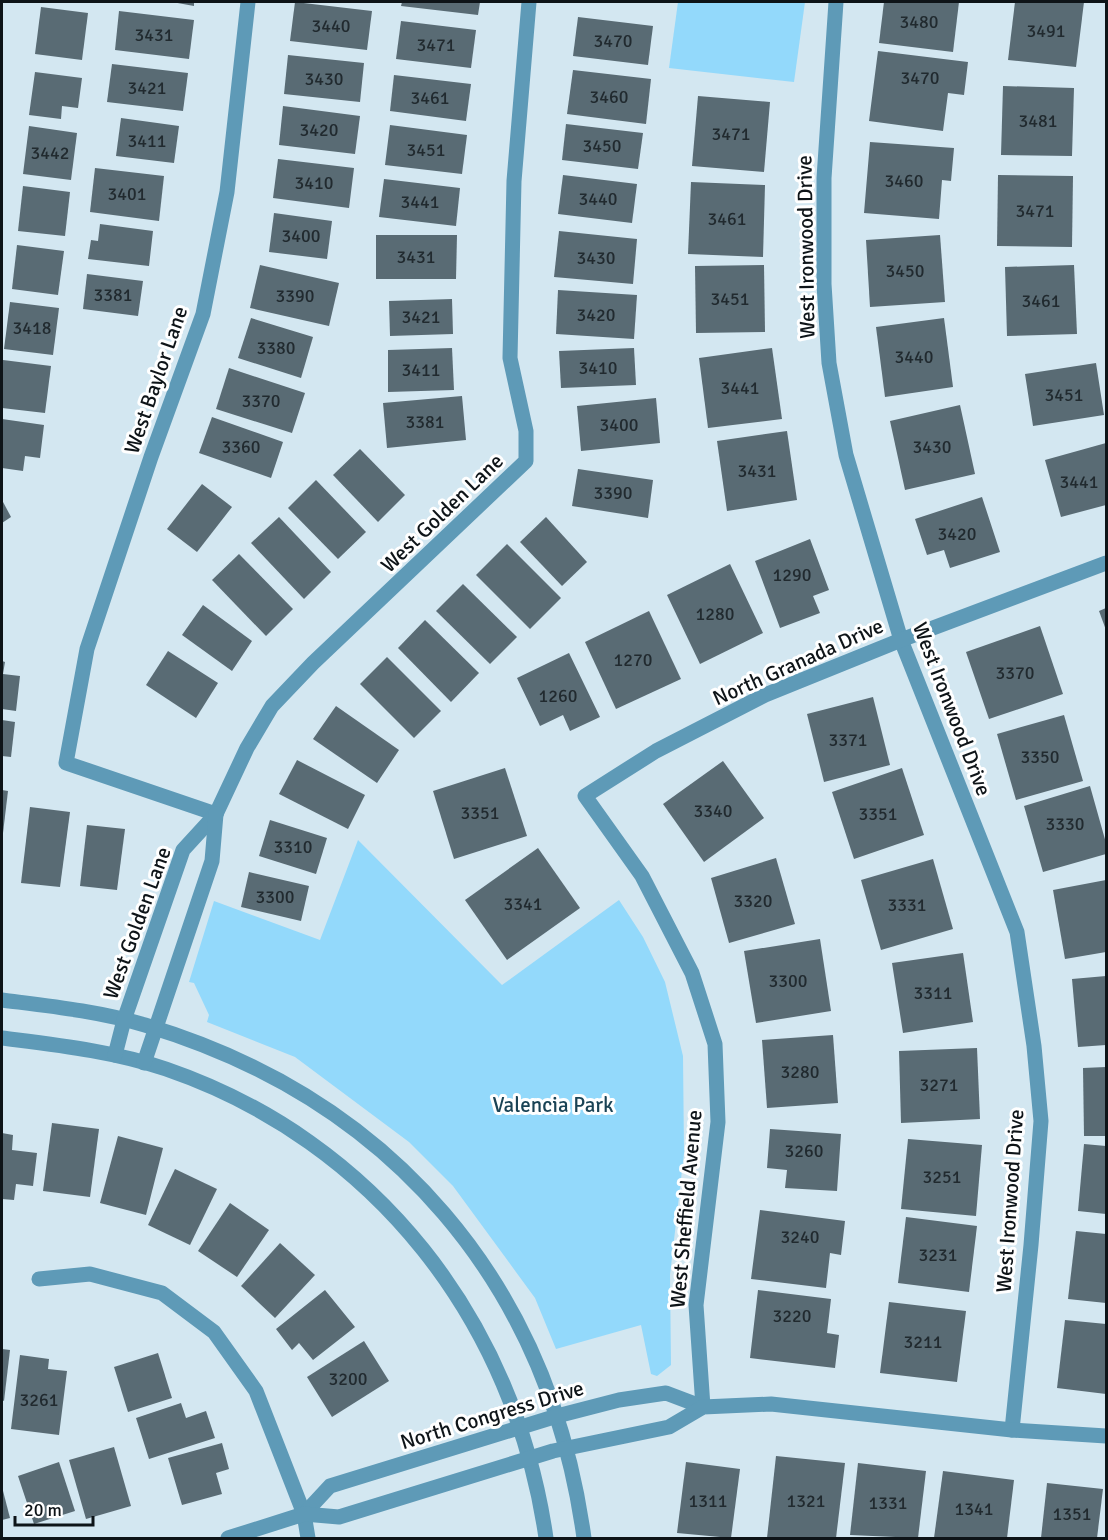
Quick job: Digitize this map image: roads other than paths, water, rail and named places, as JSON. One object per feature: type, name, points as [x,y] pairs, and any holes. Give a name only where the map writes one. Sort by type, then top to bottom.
[{"type":"street","name":"West Baylor Lane","points":[[216,814],[66,763],[87,649],[151,457],[202,314],[227,192],[248,2]]},
{"type":"street","name":"West Golden Lane","points":[[114,1055],[183,850],[216,814],[247,748],[272,706],[313,663],[526,461],[526,431],[510,358],[513,181],[528,2]]},
{"type":"street","name":"West Ironwood Drive","points":[[836,2],[824,178],[824,284],[830,363],[846,455],[901,640],[1017,932],[1034,1046],[1041,1121],[1012,1430]]},
{"type":"street","name":"North Granada Drive","points":[[585,796],[656,752],[765,695],[901,640],[1107,563]]},
{"type":"street","name":"West Sheffield Avenue","points":[[585,796],[642,876],[692,973],[715,1044],[718,1122],[696,1305],[703,1407]]},
{"type":"street","name":"West Golden Lane","points":[[144,1063],[212,861],[216,814]]},
{"type":"street","points":[[2,1000],[52,1006],[124,1020],[197,1042],[285,1083],[330,1111],[378,1147],[414,1180],[448,1217],[503,1294],[543,1373],[567,1447],[584,1539]]},
{"type":"street","points":[[2,1038],[69,1046],[114,1055],[214,1087],[267,1115],[323,1152],[364,1187],[405,1227],[443,1273],[492,1358],[520,1427],[541,1506],[546,1539]]},
{"type":"street","points":[[39,1278],[90,1274],[162,1293],[214,1332],[256,1391],[303,1514],[308,1539]]},
{"type":"street","name":"North Congress Drive","points":[[303,1514],[330,1486],[557,1416],[619,1400],[666,1393],[703,1407],[771,1404],[1012,1430],[1107,1436]]},
{"type":"street","name":"North Congress Drive","points":[[228,1539],[303,1514],[339,1517],[567,1447],[669,1427],[703,1407]]},
{"type":"park label","name":"Valencia Park","points":[[553,1105]]}]
